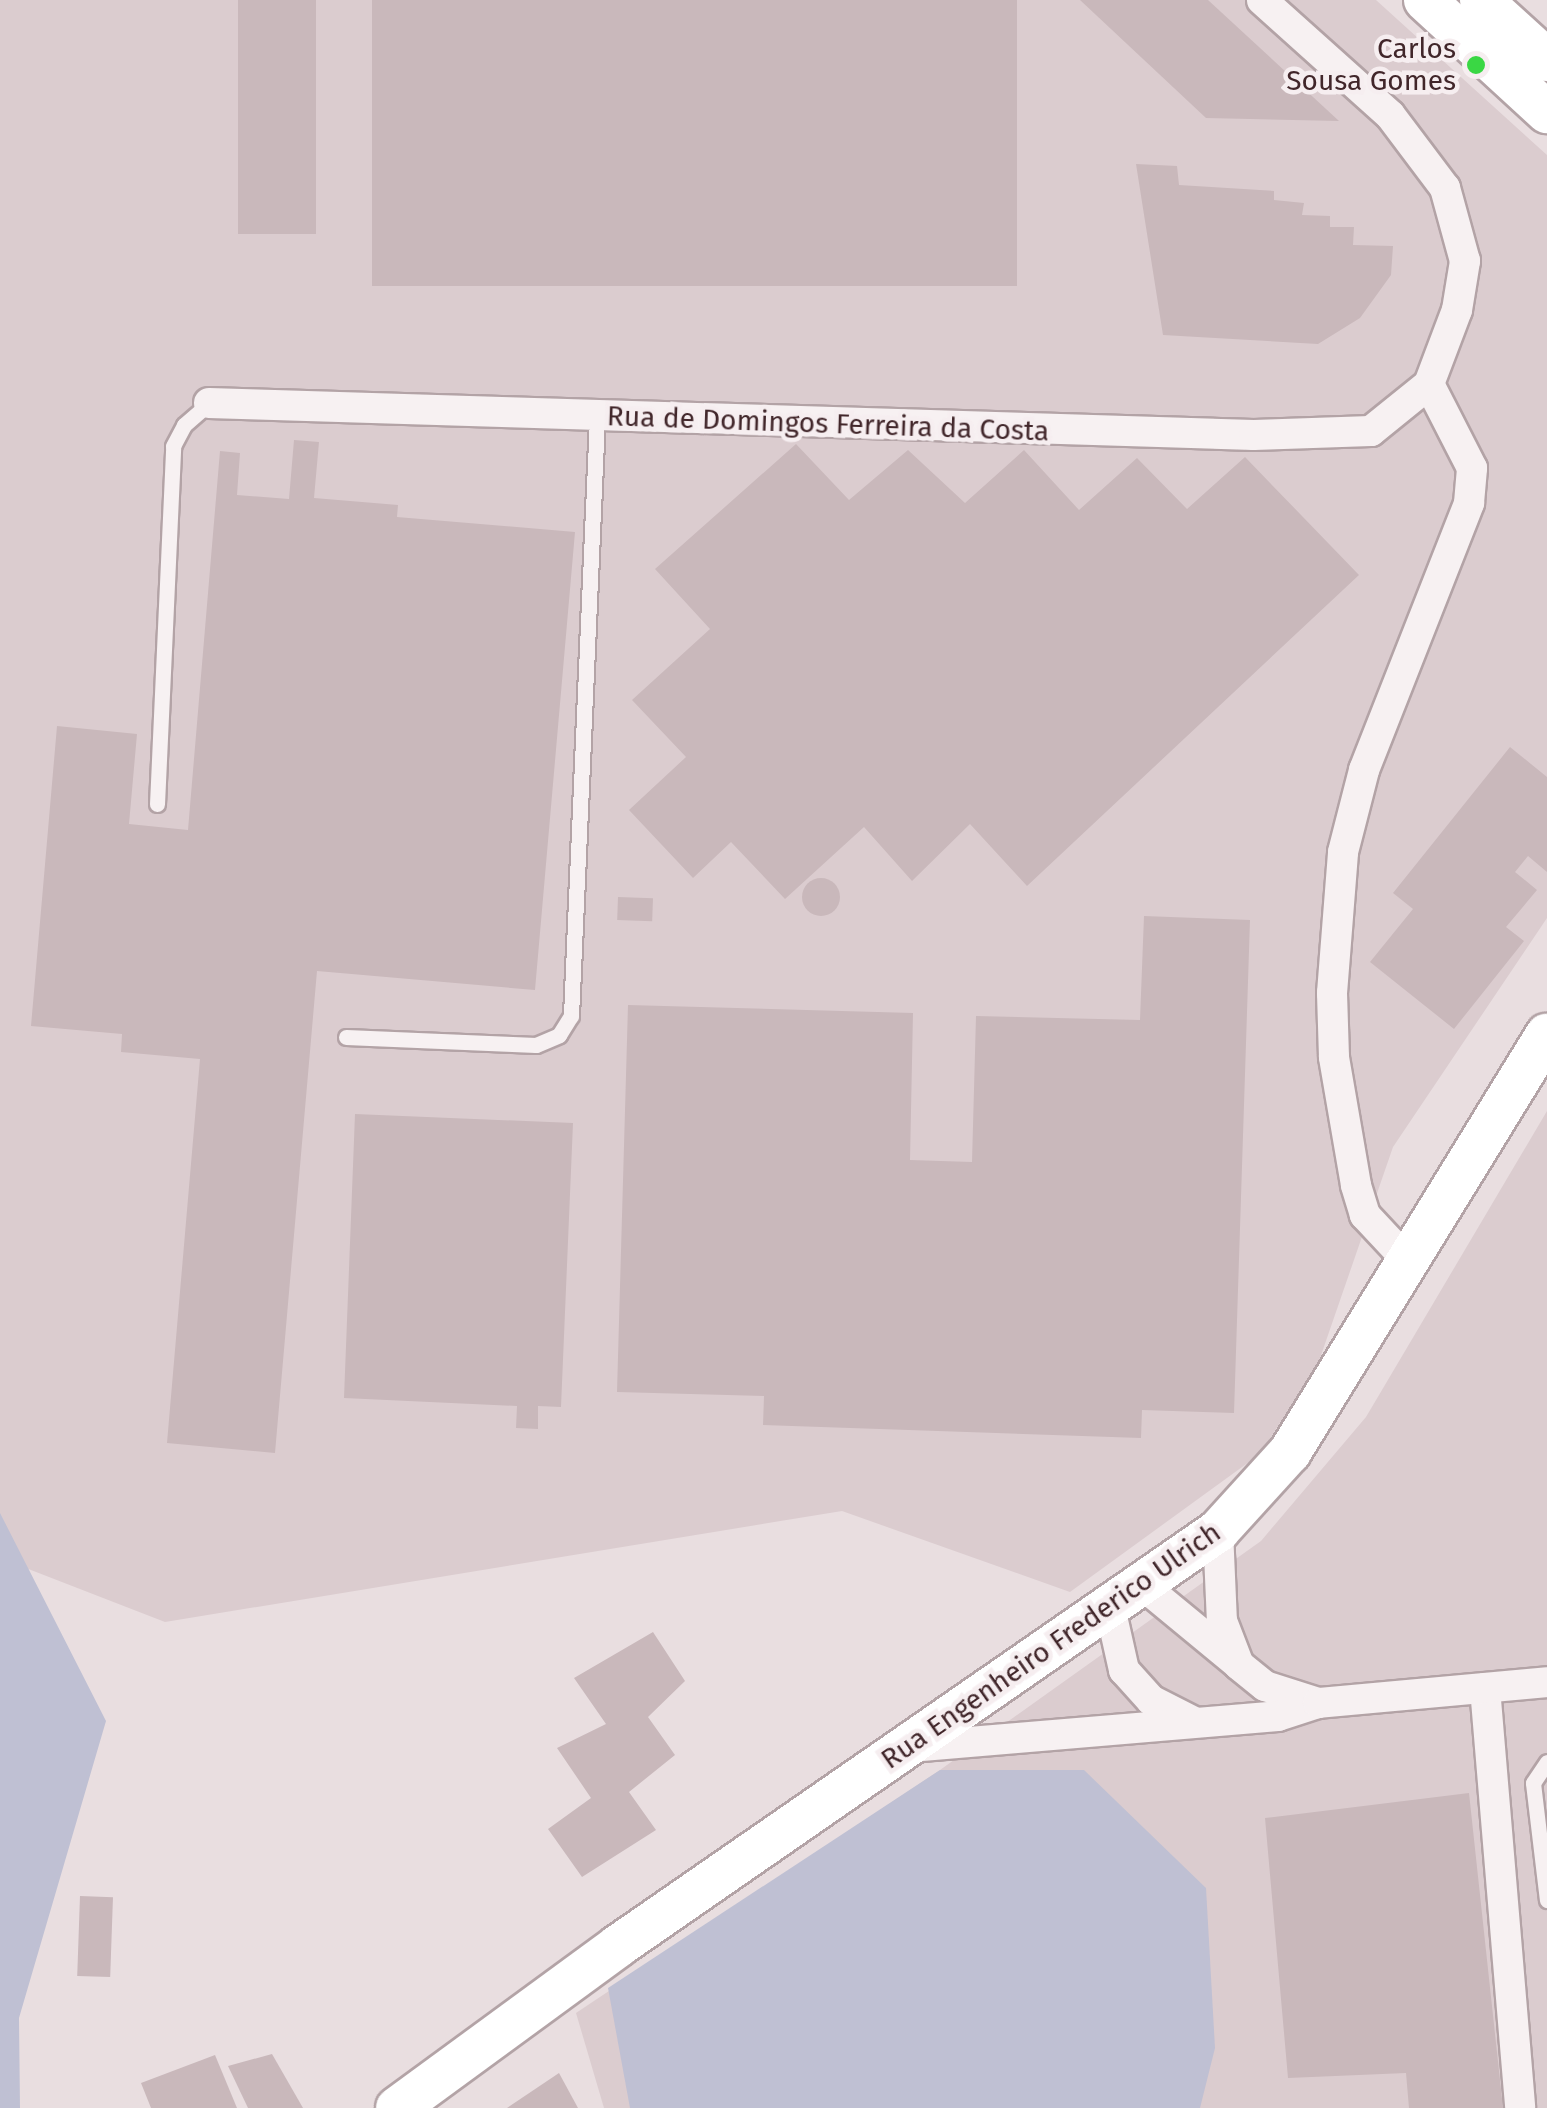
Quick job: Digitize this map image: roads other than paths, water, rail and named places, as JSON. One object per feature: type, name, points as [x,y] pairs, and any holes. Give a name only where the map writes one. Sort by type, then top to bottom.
[{"type":"main road","points":[[1425,0],[1547,112]]},
{"type":"main road","points":[[1481,0],[1547,60]]},
{"type":"main road","name":"Rua Engenheiro Frederico Ulrich","points":[[398,2108],[618,1946],[910,1748],[1218,1531],[1290,1452],[1547,1035]]},
{"type":"street","points":[[1262,0],[1390,115],[1445,188],[1465,261],[1457,310],[1429,384],[1472,468],[1469,503],[1364,770],[1343,852],[1332,993],[1334,1058],[1356,1185],[1365,1215],[1407,1260]]},
{"type":"street","name":"Rua de Domingos Ferreira da Costa","points":[[209,403],[597,418],[1335,436],[1372,431],[1429,384]]},
{"type":"street","points":[[1218,1531],[1222,1621],[1239,1665]]},
{"type":"street","points":[[1125,1593],[1239,1665],[1265,1686],[1318,1702]]},
{"type":"street","points":[[1125,1593],[1124,1670],[1150,1700],[1197,1723]]},
{"type":"street","points":[[910,1748],[1278,1716],[1318,1702],[1547,1682]]},
{"type":"street","points":[[1485,1688],[1520,2108]]},
{"type":"lane","points":[[157,804],[173,446],[184,424],[209,403]]},
{"type":"lane","points":[[346,1037],[536,1045],[559,1035],[571,1016],[597,418]]},
{"type":"lane","points":[[1547,1762],[1534,1783],[1547,1900]]},
{"type":"place","name":"Carlos Sousa Gomes","points":[[1476,65]]}]
